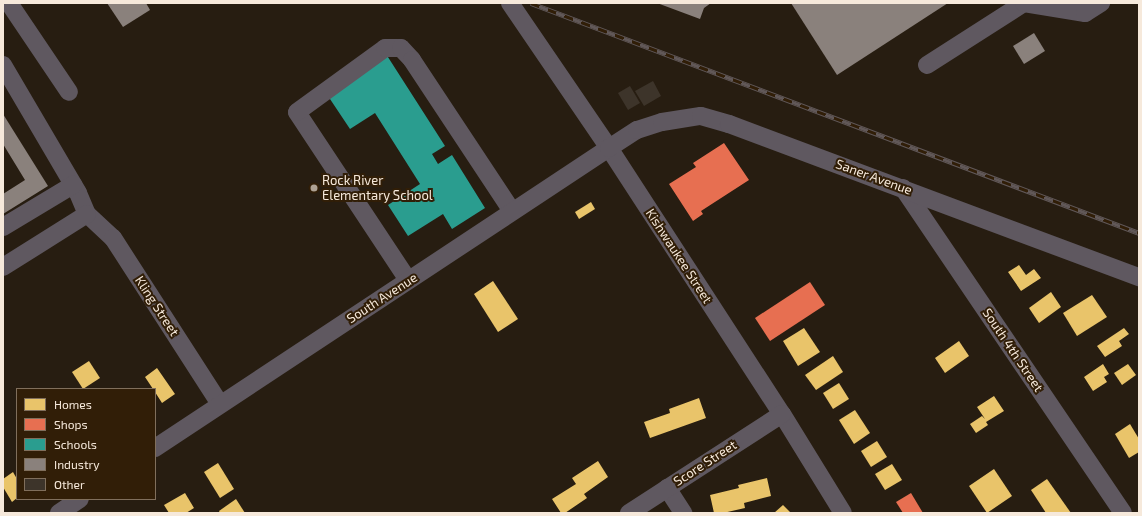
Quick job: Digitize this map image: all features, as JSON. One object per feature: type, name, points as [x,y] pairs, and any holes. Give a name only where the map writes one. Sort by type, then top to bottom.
[{"type":"street","points":[[9,3],[69,92]]},
{"type":"street","name":"Kishwaukee Street","points":[[510,3],[609,148],[782,414],[842,513]]},
{"type":"street","points":[[927,65],[1024,3],[1085,13],[1101,3]]},
{"type":"street","points":[[408,280],[296,112],[385,48],[401,48],[412,60],[512,212]]},
{"type":"street","points":[[3,65],[73,185],[87,214],[3,268]]},
{"type":"street","name":"Saner Avenue","points":[[609,148],[637,130],[662,122],[701,116],[729,124],[1139,277]]},
{"type":"street","name":"South Avenue","points":[[156,447],[609,148]]},
{"type":"street","points":[[3,227],[73,185]]},
{"type":"street","name":"South 4th Street","points":[[903,188],[1123,513]]},
{"type":"street","name":"Kling Street","points":[[87,214],[113,238],[220,404]]},
{"type":"street","name":"Score Street","points":[[629,513],[782,414]]},
{"type":"street","points":[[667,488],[683,513]]},
{"type":"street","points":[[59,513],[78,500]]},
{"type":"building: Homes","points":[[591,202],[595,209],[579,219],[575,212]]},
{"type":"building: Homes","points":[[1019,265],[1026,275],[1034,269],[1041,278],[1021,291],[1008,272]]},
{"type":"building: Homes","points":[[493,281],[518,319],[498,332],[474,294]]},
{"type":"building: Homes","points":[[1051,292],[1061,307],[1039,323],[1029,308]]},
{"type":"building: Homes","points":[[1092,295],[1107,317],[1077,336],[1063,313]]},
{"type":"building: Homes","points":[[804,328],[820,352],[798,366],[783,341]]},
{"type":"building: Homes","points":[[1124,328],[1129,334],[1119,341],[1122,346],[1105,357],[1097,346]]},
{"type":"building: Homes","points":[[959,341],[969,356],[945,373],[935,358]]},
{"type":"building: Homes","points":[[833,356],[843,372],[816,390],[805,375]]},
{"type":"building: Homes","points":[[89,361],[100,378],[82,388],[72,372]]},
{"type":"building: Homes","points":[[1103,364],[1109,374],[1104,377],[1107,382],[1093,391],[1084,377]]},
{"type":"building: Homes","points":[[1128,364],[1136,375],[1122,385],[1114,373]]},
{"type":"building: Homes","points":[[157,368],[175,394],[162,403],[156,394],[156,388],[152,388],[145,377]]},
{"type":"building: Homes","points":[[839,383],[849,399],[833,409],[823,393]]},
{"type":"building: Homes","points":[[994,396],[1004,411],[986,422],[988,425],[976,433],[970,424],[982,416],[985,419],[977,407]]},
{"type":"building: Homes","points":[[699,398],[706,418],[650,438],[644,422],[670,413],[669,409]]},
{"type":"building: Homes","points":[[855,410],[870,433],[854,444],[839,420]]},
{"type":"building: Homes","points":[[1130,424],[1139,439],[1139,452],[1129,458],[1115,434]]},
{"type":"building: Homes","points":[[877,441],[887,457],[871,467],[861,451]]},
{"type":"building: Homes","points":[[598,461],[608,477],[584,494],[587,498],[565,513],[561,513],[552,499],[576,484],[572,478]]},
{"type":"building: Homes","points":[[218,463],[234,489],[220,498],[204,472]]},
{"type":"building: Homes","points":[[892,464],[902,480],[885,490],[875,474]]},
{"type":"building: Homes","points":[[994,469],[1012,496],[987,513],[969,486]]},
{"type":"building: Homes","points":[[13,472],[16,477],[16,499],[12,502],[3,487],[3,479]]},
{"type":"building: Homes","points":[[767,478],[771,496],[744,503],[745,508],[723,513],[714,513],[710,495],[739,488],[738,485]]},
{"type":"building: Homes","points":[[1047,479],[1071,513],[1046,513],[1031,490]]},
{"type":"building: Homes","points":[[185,493],[194,508],[186,513],[169,513],[164,505]]},
{"type":"building: Homes","points":[[236,499],[245,513],[220,513],[219,511]]},
{"type":"building: Homes","points":[[783,505],[791,513],[774,513]]},
{"type":"building: Shops","points":[[724,143],[749,180],[701,211],[703,214],[693,221],[669,184],[696,167],[693,163]]},
{"type":"building: Shops","points":[[810,282],[825,305],[770,341],[755,318]]},
{"type":"building: Shops","points":[[911,493],[923,513],[903,513],[896,502]]},
{"type":"building: Schools","points":[[386,54],[445,146],[432,154],[438,164],[452,155],[485,208],[452,229],[443,214],[408,236],[388,205],[420,184],[375,113],[350,129],[326,93]]},
{"type":"building: Industry","points":[[107,3],[146,3],[150,10],[123,27]]},
{"type":"building: Industry","points":[[657,3],[711,3],[704,8],[700,19]]},
{"type":"building: Industry","points":[[791,3],[948,3],[837,75]]},
{"type":"building: Industry","points":[[1034,33],[1045,51],[1024,64],[1013,46]]},
{"type":"building: Industry","points":[[3,114],[48,186],[3,214],[3,194],[25,180],[3,144]]},
{"type":"building: Other","points":[[653,81],[661,96],[644,106],[635,91]]},
{"type":"building: Other","points":[[630,86],[640,103],[628,110],[618,93]]},
{"type":"railway","points":[[531,3],[1139,233]]},
{"type":"place","name":"Rock River Elementary School","points":[[314,188]]}]
